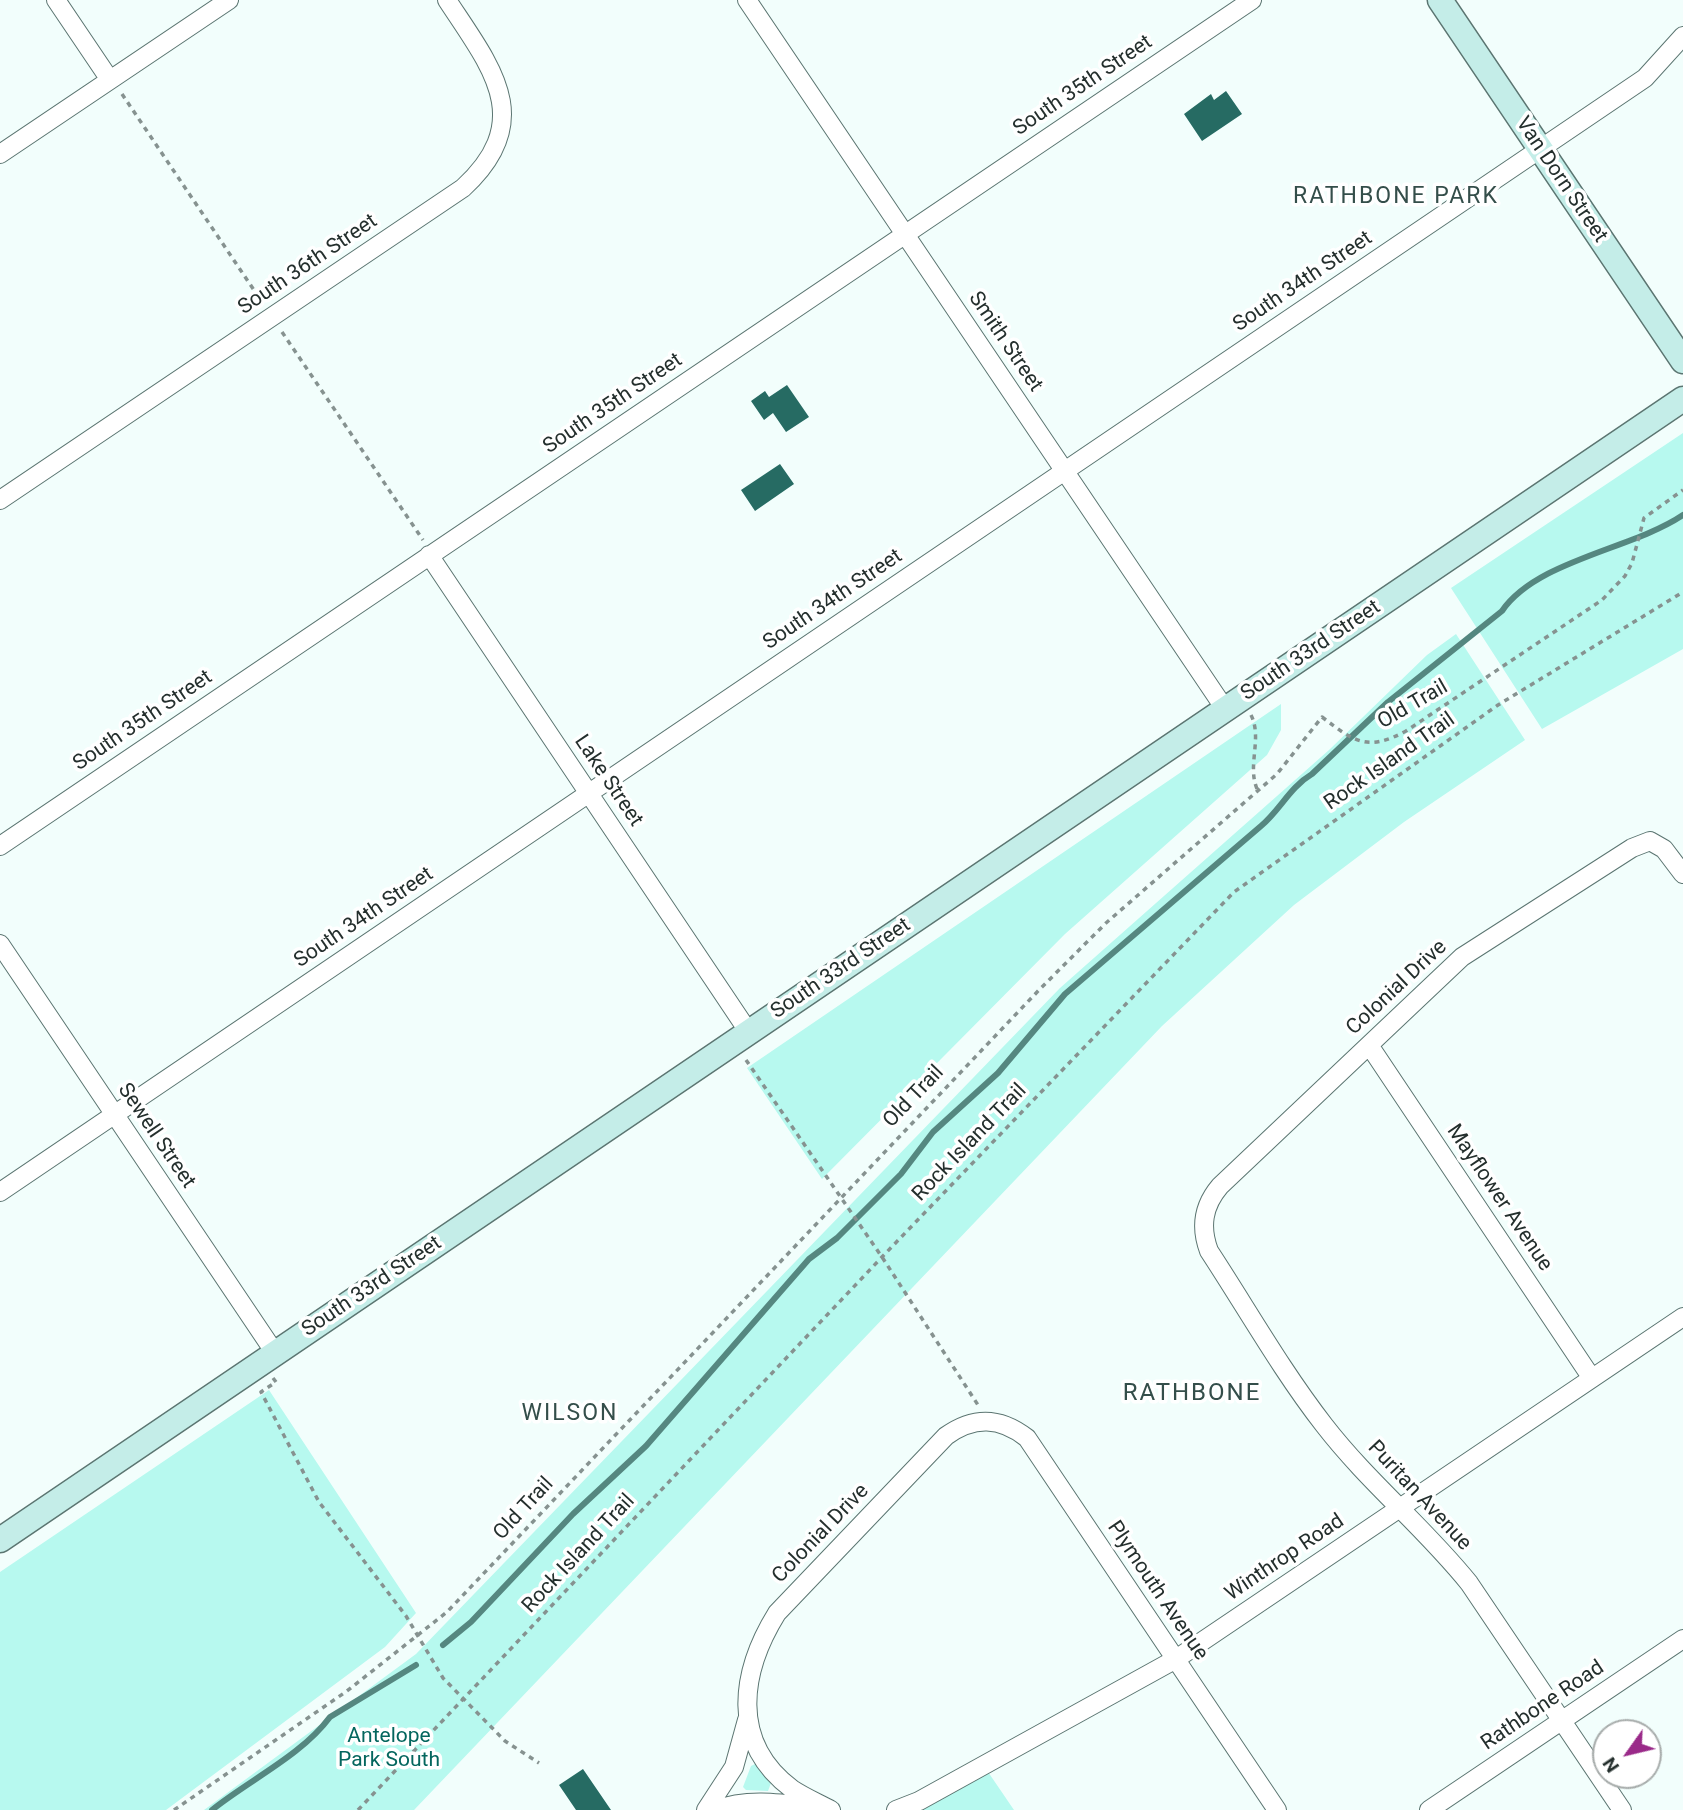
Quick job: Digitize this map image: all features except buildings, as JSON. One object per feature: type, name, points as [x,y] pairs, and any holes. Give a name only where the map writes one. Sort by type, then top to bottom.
[{"type":"main road","name":"Van Dorn Street","points":[[1440,0],[1683,361]]},
{"type":"main road","name":"South 33rd Street","points":[[0,1540],[1683,399]]},
{"type":"street","points":[[56,0],[110,80]]},
{"type":"street","points":[[0,154],[229,0]]},
{"type":"street","name":"South 36th Street","points":[[0,500],[463,188],[480,173],[497,142],[502,120],[501,96],[489,62],[447,0]]},
{"type":"street","name":"South 35th Street","points":[[0,846],[1252,0]]},
{"type":"street","name":"Smith Street","points":[[751,1],[1065,471],[1233,703]]},
{"type":"street","name":"South 34th Street","points":[[0,1192],[1646,78],[1683,36]]},
{"type":"street","name":"Lake Street","points":[[429,555],[589,793],[741,1036]]},
{"type":"street","name":"Colonial Drive","points":[[1206,1206],[1220,1186],[1462,957],[1612,858],[1650,841],[1664,849],[1683,874]]},
{"type":"street","name":"Sewell Street","points":[[0,944],[114,1114],[269,1358]]},
{"type":"street","name":"Mayflower Avenue","points":[[1369,1045],[1591,1377]]},
{"type":"street","name":"Puritan Avenue","points":[[1206,1206],[1203,1226],[1209,1251],[1323,1424],[1398,1508],[1443,1550],[1469,1583],[1622,1810]]},
{"type":"street","name":"Winthrop Road","points":[[896,1810],[919,1801],[1176,1659],[1683,1317]]},
{"type":"street","name":"Colonial Drive","points":[[706,1810],[734,1767],[748,1716],[748,1675],[764,1636],[778,1613],[946,1436],[960,1426],[986,1421]]},
{"type":"street","name":"Plymouth Avenue","points":[[986,1421],[1013,1427],[1027,1438],[1276,1810]]},
{"type":"street","name":"Rathbone Road","points":[[1429,1810],[1683,1639]]},
{"type":"street","name":"Colonial Drive","points":[[748,1716],[755,1741],[771,1769],[793,1789],[830,1810]]},
{"type":"street","points":[[716,1810],[737,1804],[760,1803],[830,1810]]},
{"type":"path","name":"Old Trail","points":[[174,1810],[347,1690],[418,1637],[484,1574],[839,1196],[1106,923],[1277,774],[1322,717],[1359,742],[1373,745],[1406,732],[1585,614],[1625,576],[1638,530],[1650,511],[1683,490]]},
{"type":"path","name":"Rock Island Trail","points":[[358,1810],[882,1257],[1234,892],[1498,705],[1683,592]]},
{"type":"path","points":[[1233,703],[1254,720],[1256,741],[1252,780],[1258,791]]},
{"type":"path","points":[[741,1036],[851,1216],[882,1257],[986,1421]]},
{"type":"path","points":[[269,1358],[276,1382],[261,1392],[298,1465],[343,1538],[406,1616],[443,1678],[505,1741],[539,1763]]},
{"type":"green space","points":[[1683,433],[1683,649],[1542,729],[1451,588]]},
{"type":"green space","name":"Antelope Park South","points":[[1456,634],[1525,740],[1404,822],[1294,905],[1162,1026],[414,1810],[204,1810],[416,1654],[1060,988],[1329,750],[1427,655]]},
{"type":"green space","points":[[1281,704],[1281,730],[1267,755],[1065,934],[822,1179],[747,1068]]},
{"type":"green space","name":"Antelope Park South","points":[[269,1390],[416,1613],[385,1647],[166,1810],[0,1810],[0,1572]]},
{"type":"green space","points":[[755,1764],[771,1783],[768,1791],[746,1790],[743,1787],[751,1766]]},
{"type":"green space","points":[[984,1766],[1014,1810],[896,1810]]},
{"type":"waterway","points":[[443,1645],[471,1622],[573,1514],[646,1446],[809,1259],[837,1238],[901,1174],[933,1132],[998,1073],[1065,994],[1261,826],[1297,785],[1388,702],[1502,611],[1518,594],[1561,567],[1639,537],[1683,515]]},
{"type":"waterway","points":[[212,1810],[290,1756],[330,1717],[416,1665]]},
{"type":"district","name":"RATHBONE PARK","points":[[1396,197]]},
{"type":"district","name":"RATHBONE","points":[[1192,1394]]},
{"type":"district","name":"WILSON","points":[[570,1414]]}]
